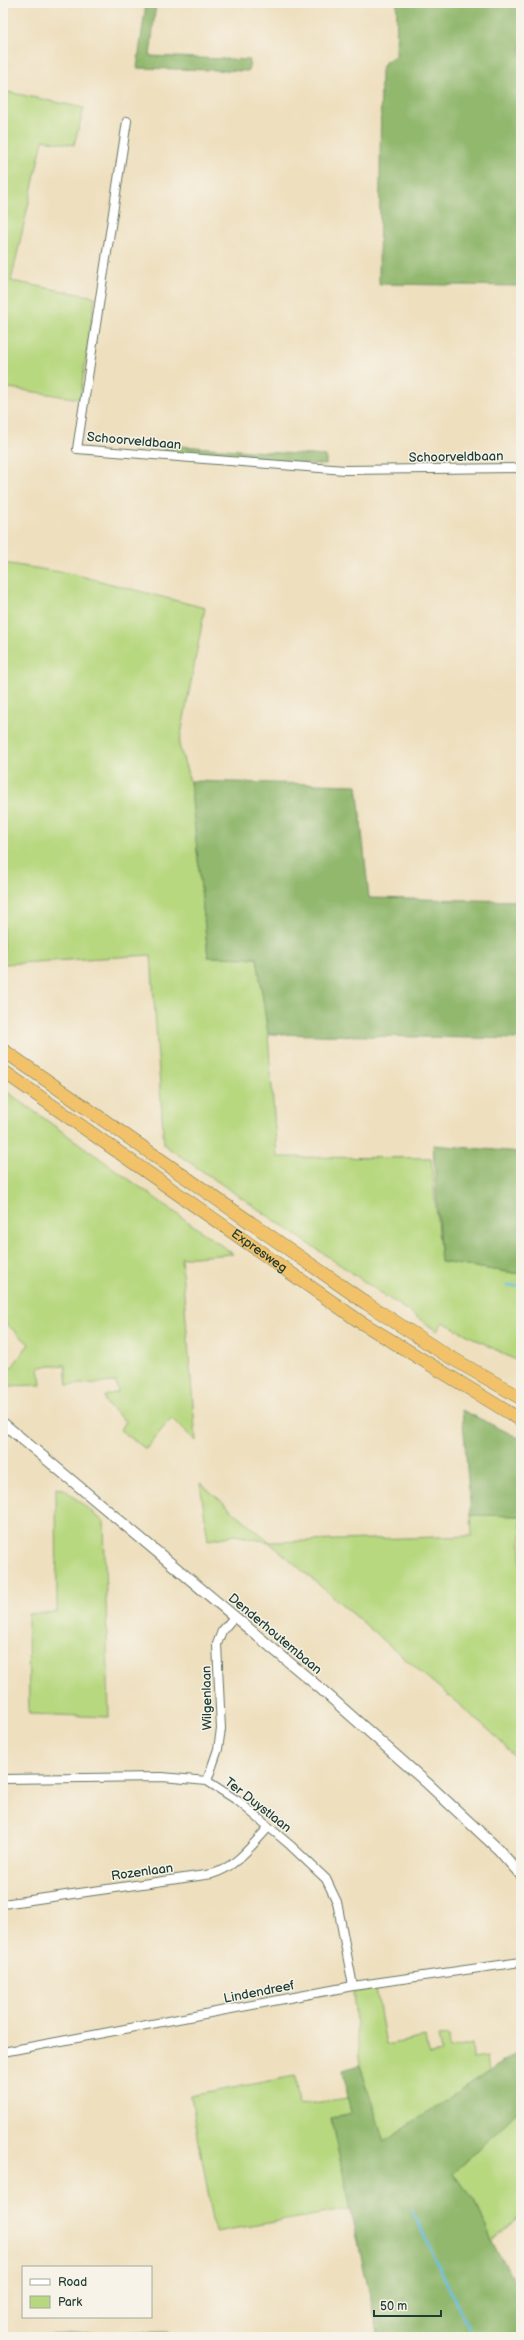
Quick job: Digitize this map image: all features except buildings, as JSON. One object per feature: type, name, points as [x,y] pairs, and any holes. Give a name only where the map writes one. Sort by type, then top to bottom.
[{"type":"highway","name":"Expresweg","points":[[3,1050],[366,1303],[443,1353],[521,1398]]},
{"type":"highway","name":"Expresweg","points":[[3,1071],[359,1321],[521,1420]]},
{"type":"street","name":"Schoorveldbaan","points":[[127,121],[76,449],[345,470],[521,468]]},
{"type":"street","name":"Denderhoutembaan","points":[[3,1423],[321,1689],[427,1782],[498,1849],[521,1875]]},
{"type":"street","name":"Wilgenlaan","points":[[207,1782],[218,1749],[221,1729],[217,1644],[222,1631],[234,1617]]},
{"type":"street","name":"Ter Duystlaan","points":[[3,1779],[162,1777],[207,1782],[238,1802],[318,1870],[333,1890],[340,1914],[353,1986]]},
{"type":"street","name":"Rozenlaan","points":[[3,1904],[212,1874],[226,1870],[234,1864],[268,1828]]},
{"type":"street","name":"Lindendreef","points":[[3,2052],[353,1986],[521,1962]]},
{"type":"green space","points":[[146,3],[156,3],[150,56],[250,60],[248,71],[137,68]]},
{"type":"green space","points":[[397,3],[521,3],[521,286],[379,284],[381,70],[386,61],[396,56]]},
{"type":"green space","points":[[3,91],[84,108],[74,145],[43,140],[11,281],[95,297],[80,399],[3,387]]},
{"type":"green space","points":[[165,445],[326,456],[326,465],[164,455]]},
{"type":"green space","points":[[3,563],[73,574],[205,608],[179,745],[190,781],[208,957],[257,958],[268,1034],[277,1157],[431,1158],[441,1262],[521,1274],[521,1363],[443,1322],[437,1331],[164,1145],[151,955],[3,964]]},
{"type":"green space","points":[[190,781],[357,785],[369,898],[521,901],[521,1039],[268,1034],[257,958],[208,957]]},
{"type":"green space","points":[[3,1089],[233,1254],[181,1258],[196,1441],[171,1418],[146,1449],[120,1430],[125,1421],[105,1403],[105,1396],[118,1392],[116,1382],[67,1385],[65,1365],[39,1367],[41,1385],[3,1386],[3,1379],[29,1344],[3,1321]]},
{"type":"green space","points":[[433,1145],[521,1152],[521,1274],[441,1262]]},
{"type":"green space","points":[[462,1410],[521,1439],[521,1516],[471,1515]]},
{"type":"green space","points":[[200,1483],[270,1542],[472,1536],[471,1515],[521,1516],[521,1763],[491,1732],[269,1542],[235,1535],[208,1540]]},
{"type":"green space","points":[[56,1488],[64,1489],[104,1522],[109,1717],[29,1714],[28,1614],[57,1612]]},
{"type":"green space","points":[[376,1988],[386,2045],[426,2037],[429,2055],[441,2053],[438,2036],[448,2035],[449,2049],[472,2044],[473,2059],[487,2057],[489,2071],[384,2142],[360,2065],[353,1992]]},
{"type":"green space","points":[[521,2050],[521,2108],[453,2174],[475,2200],[492,2242],[521,2294],[521,2337],[379,2337],[331,2119],[351,2114],[343,2070],[360,2065],[384,2141]]},
{"type":"green space","points":[[295,2076],[299,2105],[348,2098],[351,2114],[331,2119],[351,2209],[215,2232],[191,2096]]},
{"type":"green space","points":[[521,2108],[521,2215],[492,2242],[475,2200],[453,2174]]},
{"type":"green space","points":[[167,2332],[179,2337],[24,2337],[79,2333]]},
{"type":"waterway","points":[[507,1286],[521,1286]]},
{"type":"waterway","points":[[412,2210],[469,2330],[470,2337]]}]
